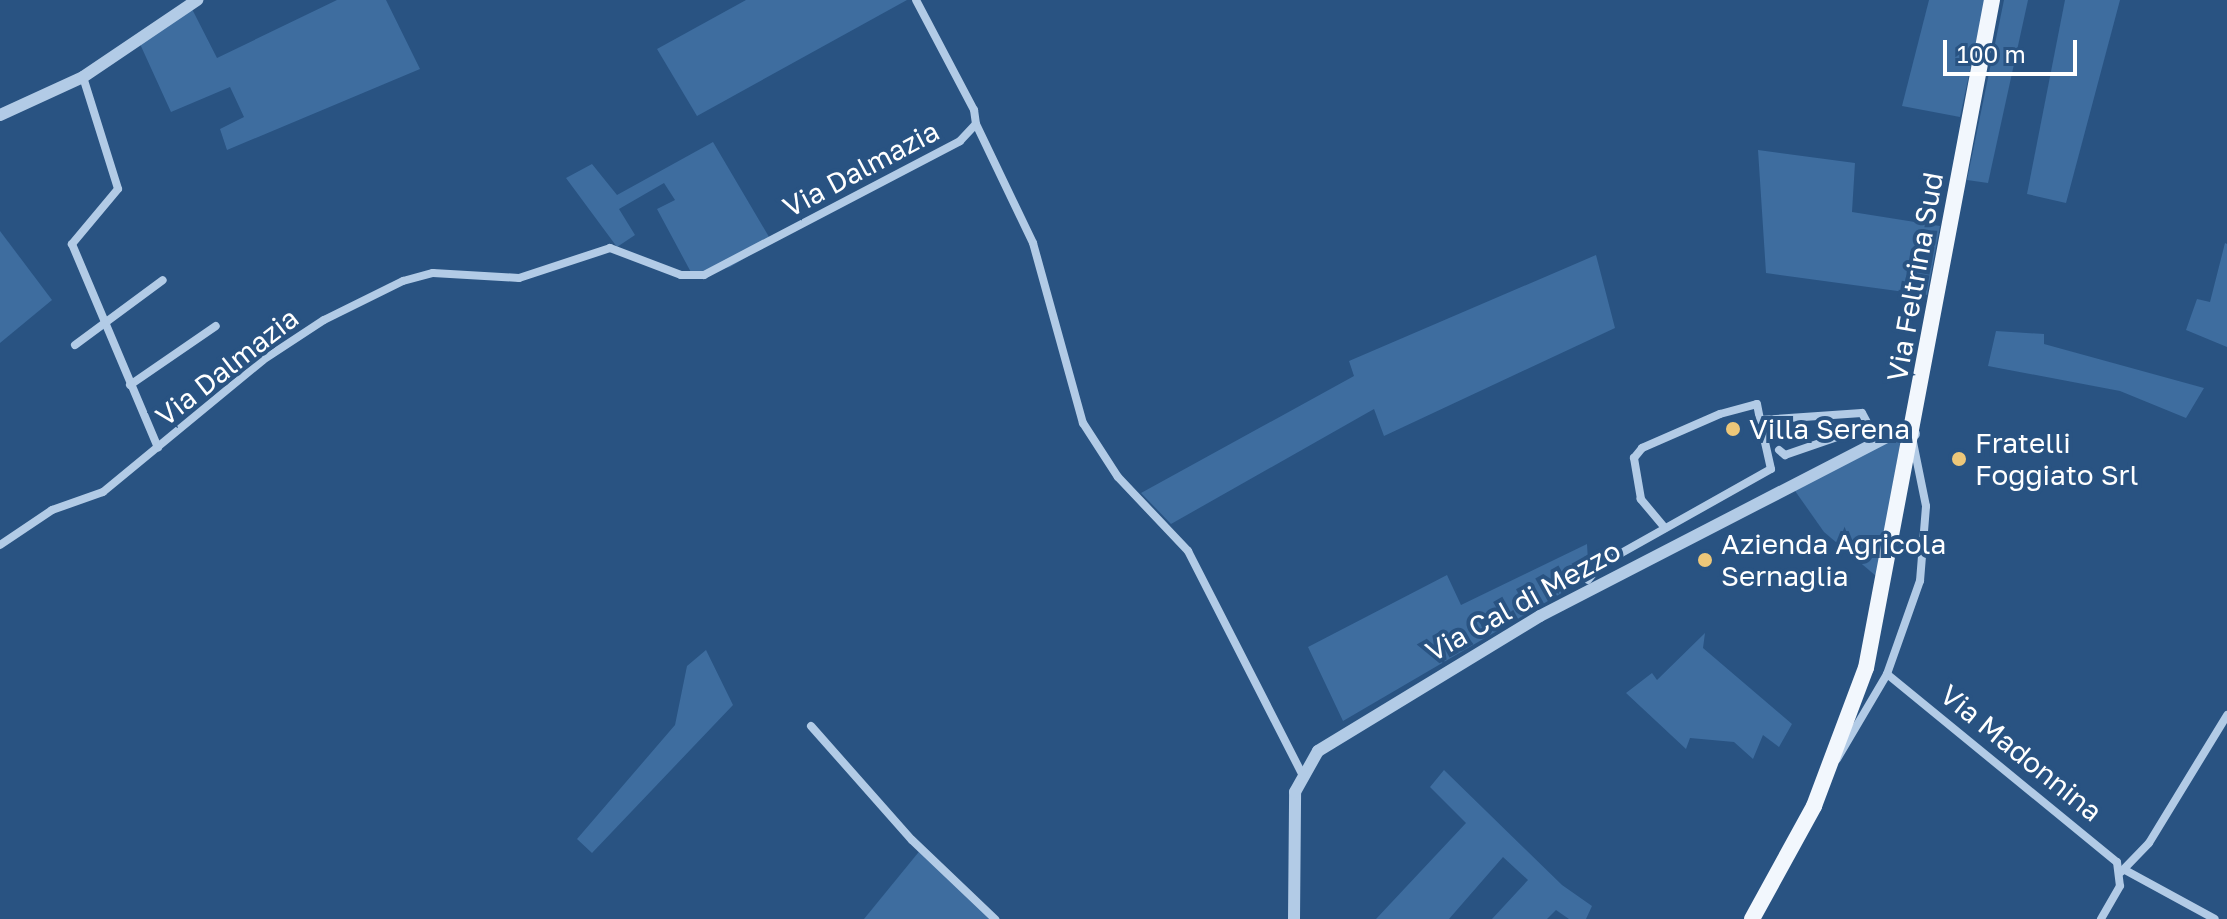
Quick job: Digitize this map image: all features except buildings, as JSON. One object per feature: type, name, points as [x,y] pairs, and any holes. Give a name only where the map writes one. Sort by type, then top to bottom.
[{"type":"main road","name":"Via Feltrina Sud","points":[[1752,919],[1832,766],[1873,641],[1992,0]]},
{"type":"street","points":[[0,115],[83,77],[197,0]]},
{"type":"street","name":"Via Dalmazia","points":[[916,0],[970,101],[976,124],[1033,243],[1079,413],[1118,477],[1188,551],[1302,774]]},
{"type":"street","points":[[83,77],[118,189],[72,244],[158,448]]},
{"type":"street","name":"Via Dalmazia","points":[[0,545],[52,510],[103,492],[263,360],[324,320],[403,281],[433,273],[519,278],[610,248],[681,275],[704,275],[960,141],[976,124]]},
{"type":"street","points":[[75,345],[163,280]]},
{"type":"street","points":[[130,385],[216,326]]},
{"type":"street","points":[[1588,580],[1600,565],[1771,469],[1757,404],[1720,414],[1642,448],[1634,458],[1633,477],[1641,499],[1665,528]]},
{"type":"street","points":[[1760,420],[1862,413],[1869,426],[1889,436]]},
{"type":"street","points":[[1767,454],[1779,450],[1785,455],[1790,450],[1869,426]]},
{"type":"street","name":"Via Cal di Mezzo","points":[[1294,919],[1295,792],[1302,774],[1318,751],[1340,734],[1475,652],[1889,436],[1913,437]]},
{"type":"street","points":[[1832,766],[1859,729],[1887,674],[1920,581],[1926,506],[1913,437]]},
{"type":"street","name":"Via Madonnina","points":[[1887,674],[2106,852],[2121,872]]},
{"type":"street","points":[[2101,919],[2117,895],[2121,872],[2149,843],[2227,715]]},
{"type":"street","points":[[811,726],[912,840],[995,919]]},
{"type":"street","points":[[2121,872],[2134,871],[2215,919]]},
{"type":"shaded area","points":[[337,0],[386,0],[420,69],[227,150],[220,129],[244,117],[230,87],[171,112],[140,44],[192,9],[217,58]]},
{"type":"shaded area","points":[[746,0],[907,0],[697,116],[657,49]]},
{"type":"shaded area","points":[[1929,0],[1985,0],[1960,117],[1902,106]]},
{"type":"shaded area","points":[[2004,0],[2028,0],[1988,183],[1967,180]]},
{"type":"shaded area","points":[[2065,0],[2120,0],[2066,203],[2027,194]]},
{"type":"shaded area","points":[[713,142],[772,242],[730,267],[693,276],[657,209],[675,200],[664,183],[619,209],[635,235],[617,247],[566,178],[592,164],[617,195]]},
{"type":"shaded area","points":[[1758,150],[1855,163],[1852,212],[1940,226],[1927,295],[1766,273]]},
{"type":"shaded area","points":[[0,231],[52,300],[0,343]]},
{"type":"shaded area","points":[[2225,243],[2227,347],[2186,330],[2197,299],[2210,302]]},
{"type":"shaded area","points":[[1596,255],[1615,328],[1384,436],[1374,409],[1171,524],[1141,493],[1354,376],[1349,361]]},
{"type":"shaded area","points":[[1996,331],[2044,334],[2044,344],[2204,388],[2186,418],[2120,391],[1988,366]]},
{"type":"shaded area","points":[[1902,432],[1876,576],[1824,532],[1793,488]]},
{"type":"shaded area","points":[[1587,544],[1589,577],[1343,721],[1308,647],[1447,575],[1461,605]]},
{"type":"shaded area","points":[[1705,633],[1703,648],[1792,724],[1779,747],[1763,735],[1753,759],[1734,742],[1690,738],[1686,749],[1626,693],[1652,673],[1657,680]]},
{"type":"shaded area","points":[[706,650],[733,705],[592,853],[577,839],[675,725],[687,666]]},
{"type":"shaded area","points":[[1444,770],[1562,885],[1592,906],[1586,919],[1569,919],[1556,910],[1547,919],[1492,919],[1528,880],[1503,857],[1449,919],[1376,919],[1466,823],[1430,787]]},
{"type":"shaded area","points":[[922,848],[998,919],[864,919]]},
{"type":"place","name":"Villa Serena","points":[[1733,429]]},
{"type":"place","name":"Fratelli Foggiato Srl","points":[[1959,459]]},
{"type":"place","name":"Azienda Agricola Sernaglia","points":[[1705,560]]}]
